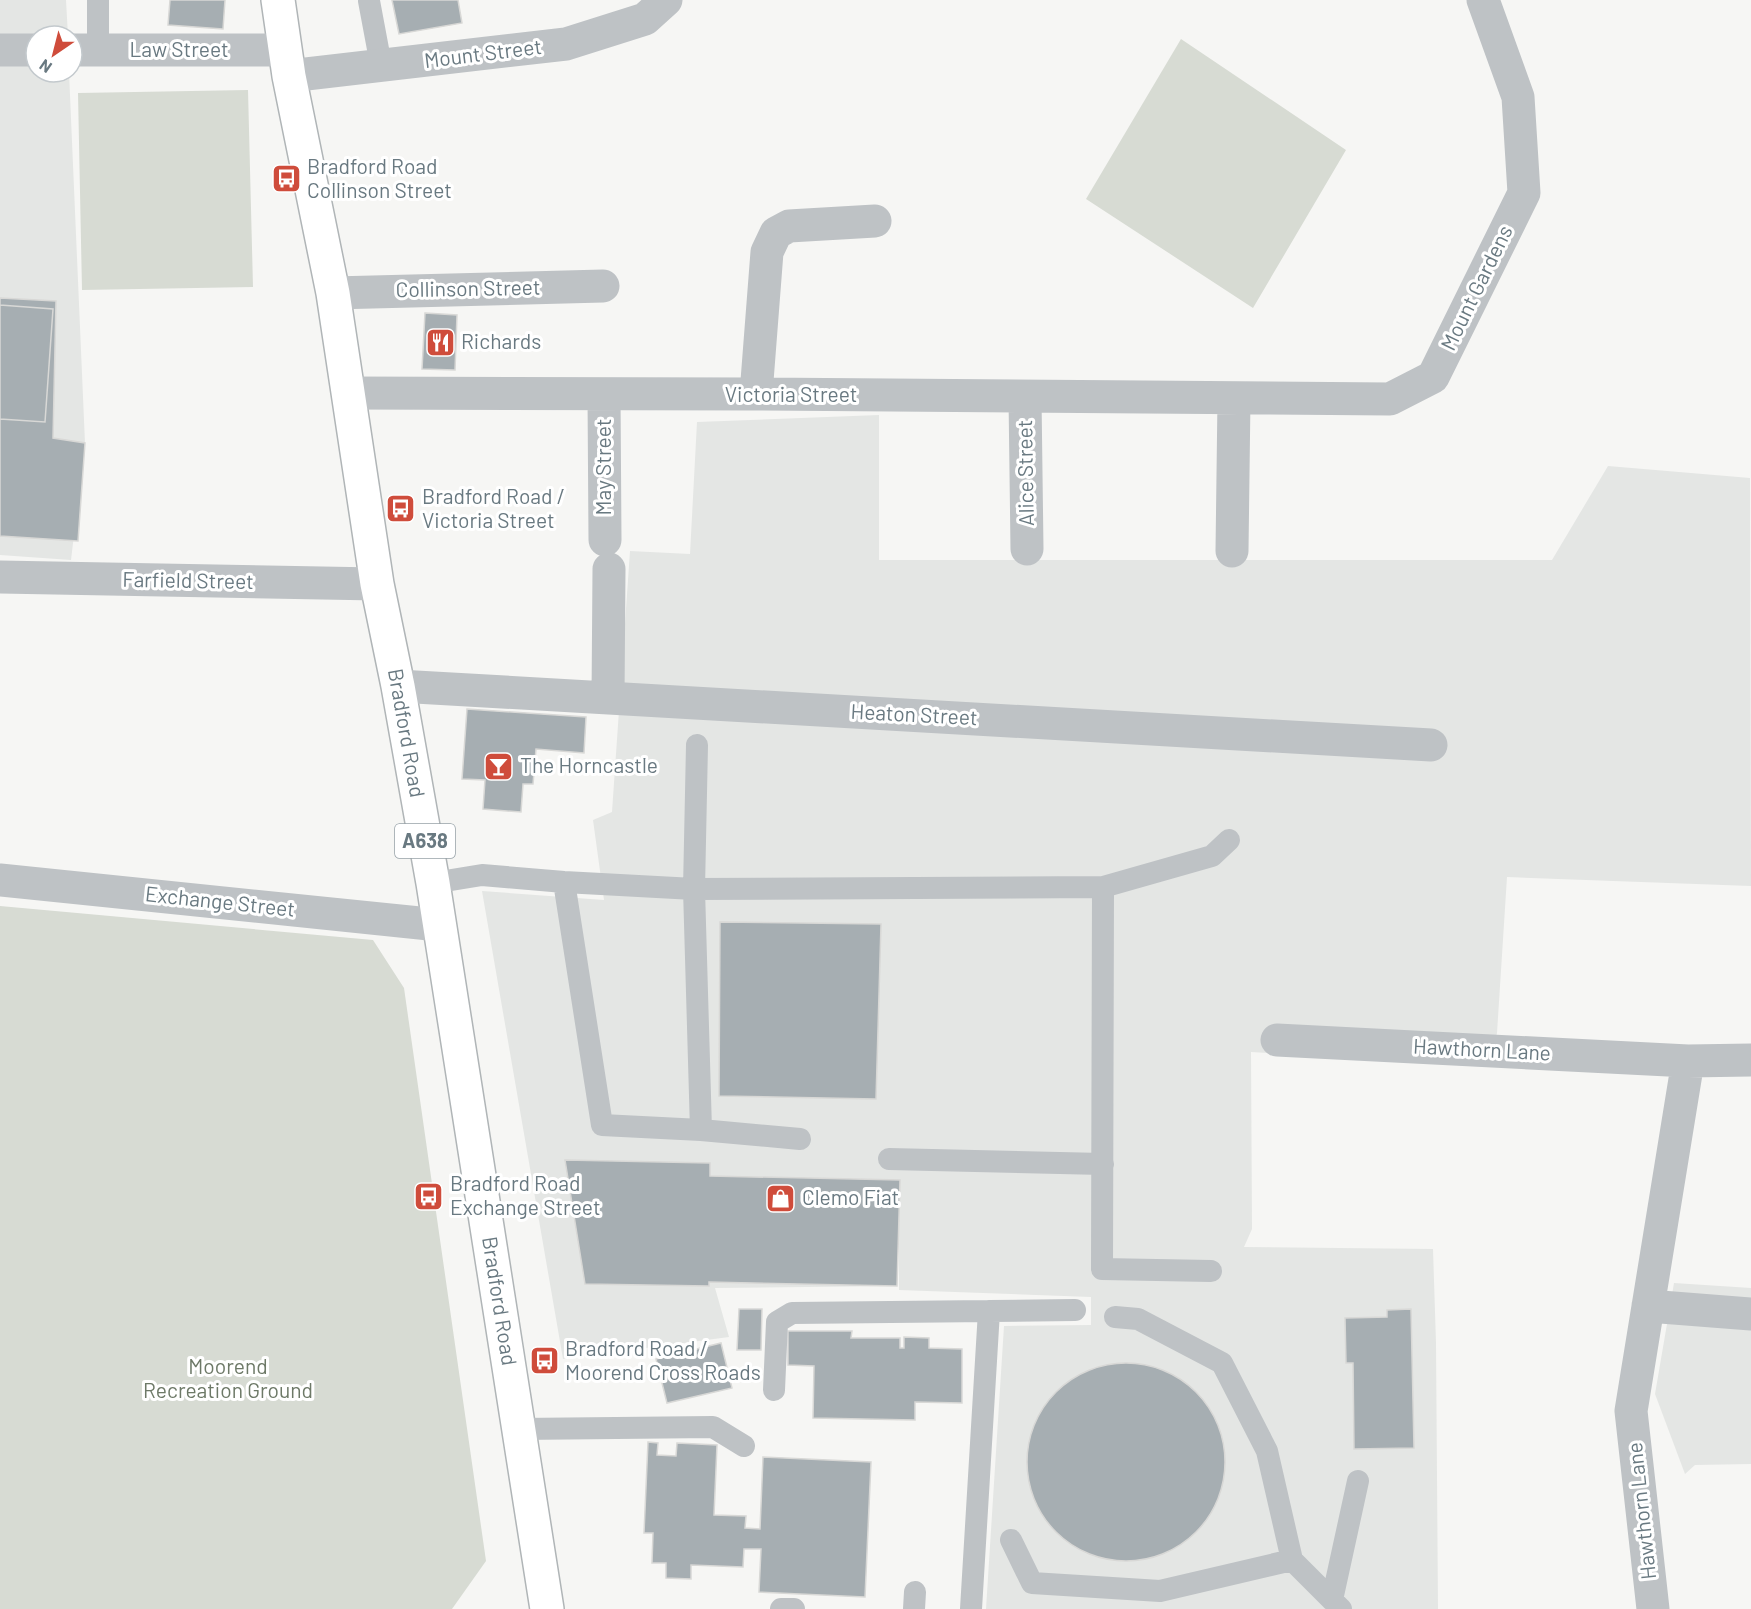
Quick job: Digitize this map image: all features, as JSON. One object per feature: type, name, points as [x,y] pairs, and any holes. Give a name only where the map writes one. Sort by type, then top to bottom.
[{"type":"main road","name":"Bradford Road","points":[[278,0],[287,63],[333,293],[377,584],[398,686],[433,883],[547,1609]]},
{"type":"street","name":"Mount Street","points":[[287,63],[381,65],[566,44],[645,19],[666,0]]},
{"type":"street","name":"Mount Gardens","points":[[1234,398],[1390,399],[1433,377],[1524,193],[1518,97],[1483,0]]},
{"type":"street","points":[[0,50],[24,50]]},
{"type":"street","name":"Law Street","points":[[85,50],[287,63]]},
{"type":"street","points":[[756,394],[767,252],[776,233],[789,226],[875,221]]},
{"type":"street","name":"Collinson Street","points":[[333,293],[603,286]]},
{"type":"street","name":"Victoria Street","points":[[349,393],[1234,398]]},
{"type":"street","name":"May Street","points":[[604,395],[608,698]]},
{"type":"street","name":"Alice Street","points":[[1024,397],[1027,549]]},
{"type":"street","points":[[1232,551],[1234,398]]},
{"type":"street","name":"Farfield Street","points":[[0,577],[377,584]]},
{"type":"street","name":"Heaton Street","points":[[398,686],[1431,745]]},
{"type":"street","name":"Exchange Street","points":[[0,880],[439,925]]},
{"type":"street","name":"Hawthorn Lane","points":[[1277,1040],[1688,1061],[1751,1060]]},
{"type":"street","name":"Hawthorn Lane","points":[[1653,1609],[1631,1411],[1688,1061]]},
{"type":"street","points":[[1648,1306],[1751,1314]]},
{"type":"lane","points":[[85,50],[98,0]]},
{"type":"lane","points":[[369,1],[381,65]]},
{"type":"lane","points":[[697,745],[694,889],[701,1130]]},
{"type":"lane","points":[[433,883],[482,875],[694,889],[1103,887],[1212,856],[1229,840]]},
{"type":"lane","points":[[564,882],[602,1125],[701,1130],[800,1140]]},
{"type":"lane","points":[[1103,887],[1102,1269],[1210,1271]]},
{"type":"lane","points":[[889,1159],[1103,1164]]},
{"type":"lane","points":[[774,1390],[777,1322],[792,1313],[1075,1310]]},
{"type":"lane","points":[[971,1609],[989,1311]]},
{"type":"lane","points":[[1115,1317],[1138,1319],[1222,1363],[1267,1451],[1292,1560],[1336,1605]]},
{"type":"lane","points":[[519,1430],[713,1427],[744,1446]]},
{"type":"lane","points":[[1336,1605],[1358,1480]]},
{"type":"lane","points":[[1011,1540],[1032,1582],[1160,1591],[1292,1560]]},
{"type":"lane","points":[[781,1609],[794,1609]]},
{"type":"shaded area","points":[[0,0],[66,0],[67,24],[24,24],[24,84],[70,84],[85,443],[71,560],[0,555]]},
{"type":"shaded area","points":[[879,415],[879,560],[1552,560],[1608,466],[1750,478],[1751,886],[1507,877],[1497,1033],[1489,1067],[1251,1052],[1252,1229],[1244,1247],[1433,1249],[1438,1609],[986,1609],[1004,1326],[1091,1325],[1091,1297],[899,1290],[899,1223],[897,1286],[715,1288],[729,1337],[563,1359],[482,891],[604,900],[593,820],[612,812],[630,551],[690,554],[697,422]]},
{"type":"shaded area","points":[[1674,1283],[1751,1288],[1751,1464],[1695,1465],[1685,1474],[1655,1394]]},
{"type":"green space","points":[[1181,39],[1346,150],[1253,308],[1086,199]]},
{"type":"green space","points":[[248,90],[253,287],[82,290],[78,93]]},
{"type":"green space","name":"Moorend Recreation Ground","points":[[0,906],[373,940],[404,988],[486,1561],[452,1609],[0,1609]]},
{"type":"building","points":[[170,0],[225,0],[223,29],[168,25]]},
{"type":"building","points":[[392,0],[458,0],[462,23],[399,34]]},
{"type":"building","points":[[0,298],[56,301],[53,438],[85,443],[78,541],[0,536]]},
{"type":"building","points":[[0,305],[53,309],[45,422],[0,419]]},
{"type":"building","name":"Richards","points":[[425,313],[457,315],[455,370],[422,369]]},
{"type":"building","name":"The Horncastle","points":[[467,709],[586,717],[584,753],[536,749],[533,784],[523,784],[521,812],[483,809],[485,780],[462,779]]},
{"type":"building","points":[[720,922],[881,924],[876,1099],[719,1096]]},
{"type":"building","points":[[565,1160],[710,1163],[710,1176],[900,1180],[897,1286],[709,1282],[709,1286],[585,1284]]},
{"type":"building","points":[[739,1309],[762,1309],[761,1350],[737,1350]]},
{"type":"building","points":[[1411,1309],[1414,1448],[1354,1449],[1353,1363],[1346,1363],[1345,1318],[1387,1317],[1387,1310]]},
{"type":"building","points":[[788,1331],[852,1331],[851,1338],[900,1338],[900,1348],[904,1348],[904,1337],[929,1338],[929,1348],[962,1349],[962,1403],[915,1402],[915,1420],[813,1418],[814,1366],[788,1365]]},
{"type":"building","points":[[721,1343],[732,1388],[667,1403],[656,1359]]},
{"type":"building","points":[[1126,1363],[1145,1365],[1164,1371],[1181,1380],[1196,1392],[1208,1407],[1217,1424],[1223,1443],[1225,1462],[1223,1481],[1217,1500],[1208,1517],[1196,1532],[1181,1544],[1164,1553],[1145,1559],[1126,1561],[1107,1559],[1088,1553],[1071,1544],[1056,1532],[1044,1517],[1035,1500],[1029,1481],[1027,1462],[1029,1443],[1035,1424],[1044,1407],[1056,1392],[1071,1380],[1088,1371],[1107,1365]]},
{"type":"building","points":[[648,1442],[658,1443],[657,1455],[676,1456],[677,1443],[717,1445],[714,1515],[746,1516],[745,1528],[760,1529],[763,1457],[871,1462],[865,1597],[759,1592],[761,1549],[744,1549],[743,1567],[691,1565],[691,1579],[666,1578],[666,1563],[652,1563],[653,1533],[644,1533]]},
{"type":"place","name":"Bradford Road Collinson Street","points":[[286,179]]},
{"type":"place","name":"Richards","points":[[440,342]]},
{"type":"place","name":"Bradford Road / Victoria Street","points":[[401,509]]},
{"type":"place","name":"The Horncastle","points":[[499,766]]},
{"type":"place","name":"Bradford Road Exchange Street","points":[[429,1196]]},
{"type":"place","name":"Clemo Fiat","points":[[781,1198]]},
{"type":"place","name":"Bradford Road / Moorend Cross Roads","points":[[544,1361]]}]
